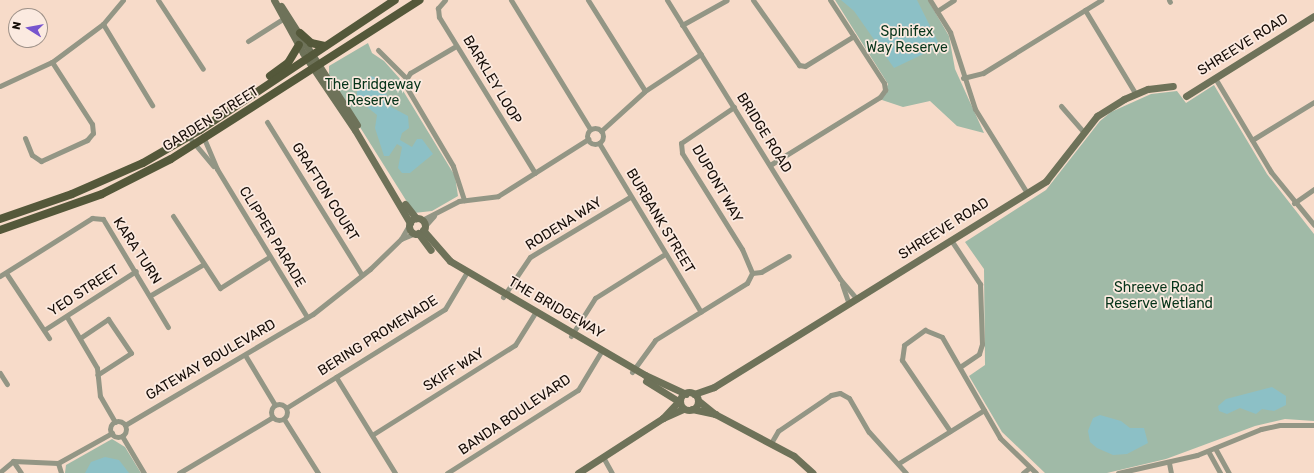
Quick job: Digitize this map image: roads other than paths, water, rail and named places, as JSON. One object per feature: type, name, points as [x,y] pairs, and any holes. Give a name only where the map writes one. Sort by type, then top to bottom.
[{"type":"main road","name":"GARDEN STREET","points":[[0,219],[123,172],[189,137],[248,96],[395,0]]},
{"type":"main road","name":"GARDEN STREET","points":[[0,230],[102,194],[195,145],[420,0]]},
{"type":"main road","points":[[300,33],[311,43],[325,46]]},
{"type":"main road","points":[[248,96],[254,86],[288,64],[299,45]]},
{"type":"street","points":[[0,86],[52,62],[103,24],[123,0]]},
{"type":"street","points":[[158,0],[203,69]]},
{"type":"street","points":[[275,0],[286,17],[299,45],[310,56]]},
{"type":"street","name":"BARKLEY LOOP","points":[[445,0],[438,8],[439,17],[535,173]]},
{"type":"street","points":[[510,0],[590,129],[601,132]]},
{"type":"street","points":[[588,0],[645,90]]},
{"type":"street","name":"BRIDGE ROAD","points":[[667,0],[840,279],[857,299]]},
{"type":"street","points":[[682,25],[727,0]]},
{"type":"street","points":[[754,0],[799,65],[805,66],[854,36]]},
{"type":"street","points":[[770,165],[880,97],[885,90],[884,83],[830,0]]},
{"type":"street","points":[[930,0],[950,32],[963,78],[975,109],[1026,194]]},
{"type":"street","points":[[937,11],[954,0]]},
{"type":"street","points":[[963,78],[983,73],[1101,0]]},
{"type":"street","points":[[1086,10],[1135,93]]},
{"type":"street","name":"SHREEVE ROAD","points":[[1186,96],[1314,16]]},
{"type":"street","points":[[286,17],[300,33],[310,56]]},
{"type":"street","points":[[248,41],[286,17]]},
{"type":"street","points":[[103,24],[152,105]]},
{"type":"street","points":[[456,46],[406,78],[404,88],[453,166],[464,200]]},
{"type":"street","points":[[378,50],[406,78]]},
{"type":"street","points":[[590,129],[588,139],[599,143],[601,132],[645,90],[701,54]]},
{"type":"street","name":"THE BRIDGEWAY","points":[[310,56],[409,224],[420,227]]},
{"type":"street","points":[[25,138],[32,155],[41,161],[87,140],[93,134],[92,124],[52,62]]},
{"type":"street","name":"THE BRIDGEWAY","points":[[316,67],[420,227],[445,258],[467,273],[601,352],[633,370],[686,394]]},
{"type":"street","points":[[1214,78],[1252,140],[1294,203],[1314,225]]},
{"type":"street","name":"SHREEVE ROAD","points":[[692,408],[714,387],[1026,194],[1058,169],[1084,132],[1098,116],[1135,93],[1173,86]]},
{"type":"street","points":[[1252,140],[1314,102]]},
{"type":"street","points":[[1061,106],[1084,132]]},
{"type":"street","name":"DUPONT WAY","points":[[734,107],[685,137],[681,148],[752,273]]},
{"type":"street","name":"GRAFTON COURT","points":[[267,122],[362,275]]},
{"type":"street","name":"CLIPPER PARADE","points":[[200,130],[216,169],[307,317]]},
{"type":"street","name":"CLIPPER PARADE","points":[[189,137],[216,169]]},
{"type":"street","name":"GATEWAY BOULEVARD","points":[[126,425],[307,317],[362,275],[401,239],[420,227],[437,212],[464,200],[498,196],[588,139]]},
{"type":"street","name":"BURBANK STREET","points":[[599,143],[630,197],[701,312]]},
{"type":"street","points":[[1294,203],[1314,189]]},
{"type":"street","name":"RODENA WAY","points":[[504,295],[530,257],[630,197]]},
{"type":"street","points":[[173,216],[202,265],[220,288],[269,257]]},
{"type":"street","name":"KARA TURN","points":[[6,273],[92,218],[102,219],[151,295],[202,265]]},
{"type":"street","points":[[409,224],[420,227]]},
{"type":"street","name":"GATEWAY BOULEVARD","points":[[401,239],[409,224]]},
{"type":"street","points":[[952,240],[980,284],[982,344],[979,354],[960,367]]},
{"type":"street","points":[[572,335],[595,298],[665,254]]},
{"type":"street","points":[[633,370],[655,340],[747,283],[752,273],[761,272],[789,256]]},
{"type":"street","name":"YEO STREET","points":[[44,330],[67,317],[136,271]]},
{"type":"street","points":[[0,276],[6,273],[49,338]]},
{"type":"street","name":"BERING PROMENADE","points":[[286,408],[445,309],[467,273]]},
{"type":"street","name":"BRIDGE ROAD","points":[[840,279],[849,304]]},
{"type":"street","points":[[151,295],[168,327]]},
{"type":"street","name":"SKIFF WAY","points":[[372,435],[515,345],[535,313]]},
{"type":"street","points":[[67,317],[80,338],[97,376],[100,396],[115,422],[126,425],[122,436]]},
{"type":"street","points":[[80,338],[108,319],[131,353],[97,376]]},
{"type":"street","points":[[950,431],[902,360],[901,352],[925,330],[934,331],[960,367],[1000,438],[1029,468],[1036,473]]},
{"type":"street","name":"BANDA BOULEVARD","points":[[447,473],[578,390],[601,352]]},
{"type":"street","points":[[245,355],[276,405],[286,408],[284,419],[315,472]]},
{"type":"street","name":"THE BRIDGEWAY","points":[[633,370],[678,401]]},
{"type":"street","points":[[0,373],[7,384]]},
{"type":"street","points":[[336,377],[395,473]]},
{"type":"street","name":"SHREEVE ROAD","points":[[686,394],[694,394],[714,387]]},
{"type":"street","points":[[770,443],[778,431],[831,395],[840,393],[848,398],[869,432],[899,463],[906,473]]},
{"type":"street","points":[[663,418],[686,394]]},
{"type":"street","points":[[694,394],[715,414]]},
{"type":"street","points":[[678,401],[683,409]]},
{"type":"street","points":[[273,417],[276,405]]},
{"type":"street","points":[[578,473],[663,418],[683,409],[692,408],[715,414],[770,443],[794,456],[813,473]]},
{"type":"street","points":[[899,463],[984,410]]},
{"type":"street","points":[[179,473],[273,417],[284,419]]},
{"type":"street","points":[[1,469],[14,461],[58,463],[112,433],[115,422]]},
{"type":"street","points":[[1118,473],[1169,463],[1208,451],[1274,426],[1314,425]]},
{"type":"street","points":[[112,433],[122,436],[144,473]]},
{"type":"street","points":[[1215,448],[1229,473]]},
{"type":"street","points":[[1208,451],[1220,473]]},
{"type":"street","points":[[603,457],[612,473]]},
{"type":"street","points":[[14,461],[21,473]]},
{"type":"street","points":[[58,463],[61,473]]},
{"type":"street","points":[[1169,463],[1171,473]]},
{"type":"street","points":[[1022,473],[1029,468]]},
{"type":"water","points":[[841,0],[917,0],[938,42],[934,49],[894,68],[854,11]]},
{"type":"water","points":[[370,76],[381,79],[391,107],[408,116],[409,128],[402,133],[400,140],[412,147],[417,139],[422,139],[433,154],[410,173],[402,173],[398,168],[402,147],[397,144],[389,156],[384,156],[375,128],[377,115],[357,99],[357,85]]},
{"type":"water","points":[[1272,387],[1286,396],[1286,405],[1274,411],[1262,409],[1256,414],[1240,408],[1227,414],[1219,411],[1218,406],[1226,399]]},
{"type":"water","points":[[1100,415],[1121,421],[1130,428],[1144,428],[1148,443],[1127,454],[1113,455],[1097,448],[1090,442],[1088,431],[1093,418]]},
{"type":"water","points":[[105,457],[119,460],[129,473],[85,473],[91,462]]},
{"type":"park label","name":"Spinifex Way Reserve","points":[[907,40]]},
{"type":"park label","name":"The Bridgeway Reserve","points":[[373,94]]},
{"type":"park label","name":"Shreeve Road Reserve Wetland","points":[[1159,296]]}]
